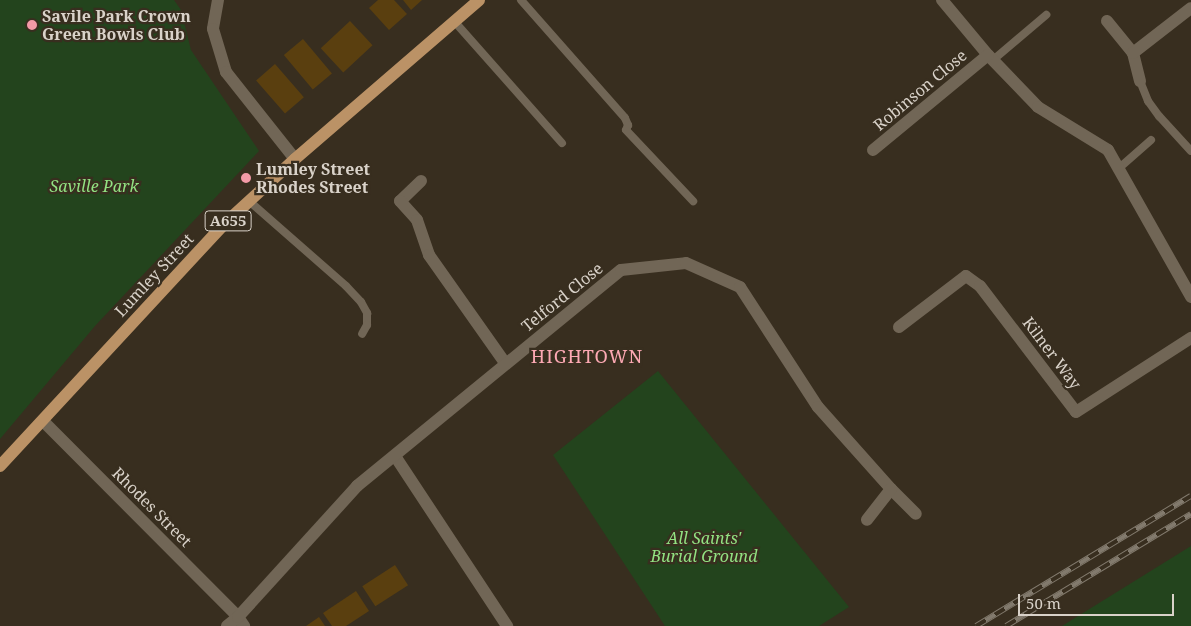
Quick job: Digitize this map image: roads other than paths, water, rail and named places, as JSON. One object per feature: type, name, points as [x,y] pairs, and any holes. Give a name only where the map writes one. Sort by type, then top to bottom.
[{"type":"main road","name":"Lumley Street","points":[[0,466],[43,421],[168,281],[249,201],[479,0]]},
{"type":"street","points":[[218,0],[213,28],[226,72],[295,159]]},
{"type":"street","points":[[942,0],[990,58],[1038,107],[1108,150],[1191,297]]},
{"type":"street","points":[[1133,53],[1191,8]]},
{"type":"street","points":[[1107,21],[1133,53],[1140,81]]},
{"type":"street","name":"Robinson Close","points":[[873,150],[990,58]]},
{"type":"street","points":[[421,182],[400,201],[417,220],[429,255],[506,364]]},
{"type":"street","name":"Telford Close","points":[[241,622],[357,486],[621,270],[686,263],[740,287],[818,407],[891,489],[916,514]]},
{"type":"street","name":"Kilner Way","points":[[899,328],[966,276],[980,286],[1076,412],[1191,338]]},
{"type":"street","name":"Rhodes Street","points":[[43,421],[241,622]]},
{"type":"street","points":[[395,456],[506,626]]},
{"type":"street","points":[[867,520],[891,489]]},
{"type":"street","points":[[227,626],[241,622]]},
{"type":"lane","points":[[521,0],[624,118],[628,125],[626,130],[693,202]]},
{"type":"lane","points":[[990,58],[1046,15]]},
{"type":"lane","points":[[454,22],[562,143]]},
{"type":"lane","points":[[1140,81],[1148,101],[1158,116],[1191,151]]},
{"type":"lane","points":[[1118,169],[1151,140]]},
{"type":"lane","points":[[249,201],[346,286],[361,302],[366,313],[367,326],[362,334]]},
{"type":"railway","points":[[976,626],[1191,496]]},
{"type":"railway","points":[[1006,626],[1191,514]]},
{"type":"place","name":"Savile Park Crown Green Bowls Club","points":[[32,25]]},
{"type":"place","name":"Lumley Street Rhodes Street","points":[[246,178]]},
{"type":"district","name":"HIGHTOWN","points":[[587,356]]},
{"type":"park label","name":"Saville Park","points":[[94,186]]},
{"type":"park label","name":"All Saints' Burial Ground","points":[[704,547]]}]
